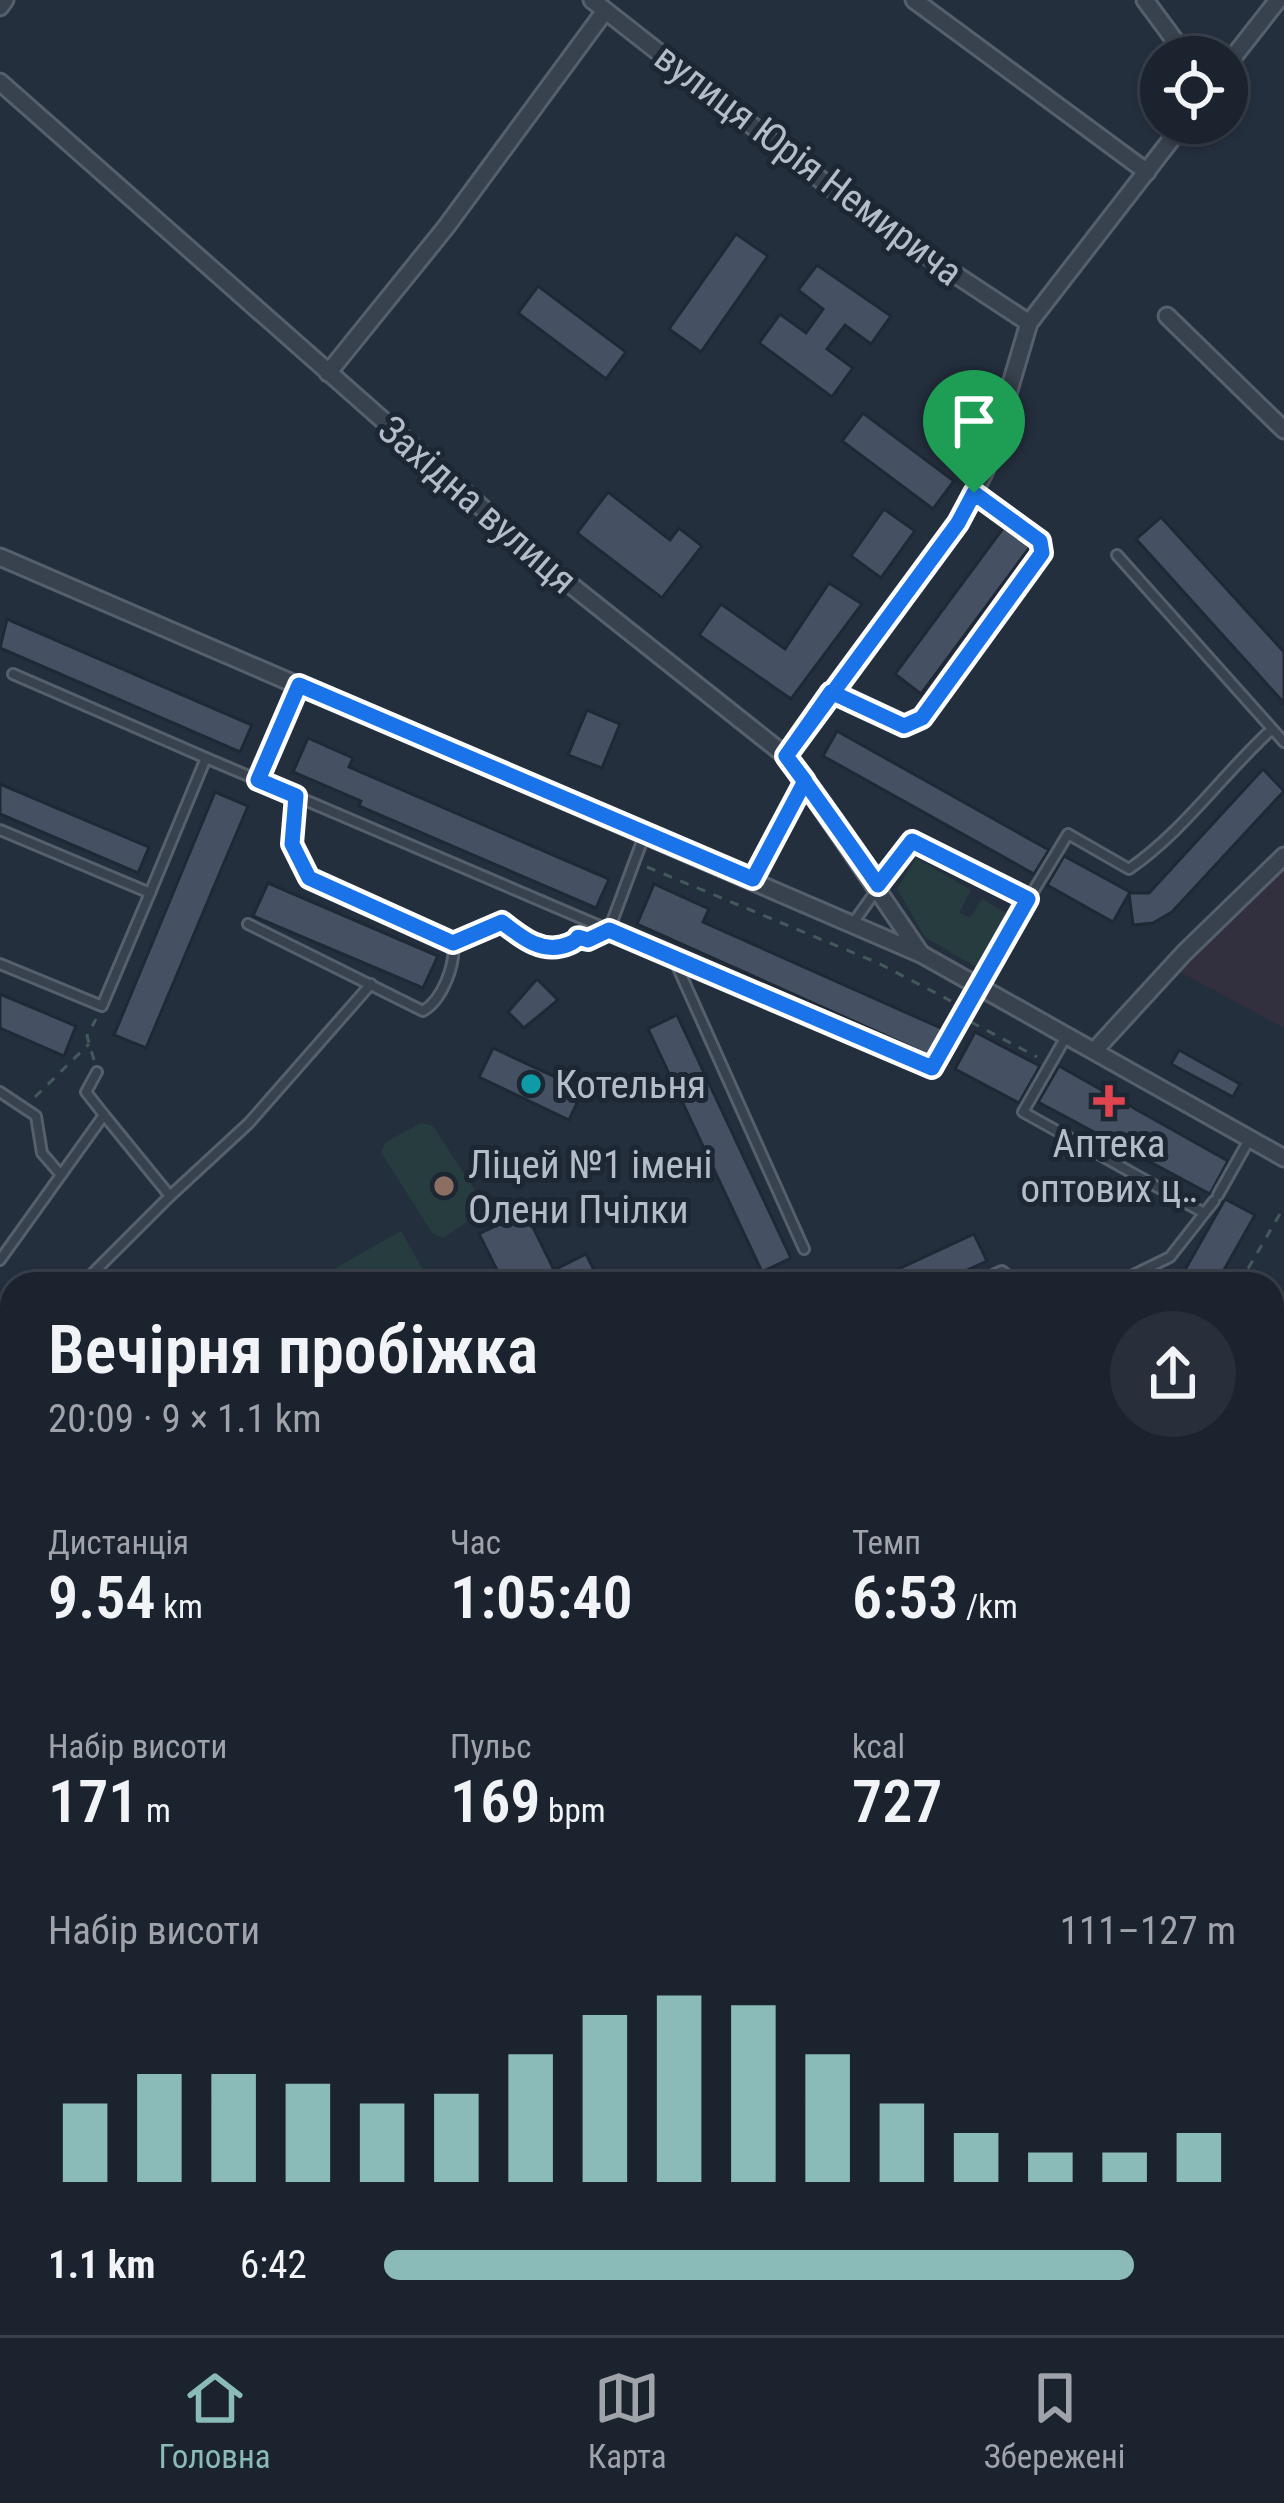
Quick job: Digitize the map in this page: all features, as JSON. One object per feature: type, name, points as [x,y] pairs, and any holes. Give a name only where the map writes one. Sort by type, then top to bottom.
[{"type":"street","points":[[914,0],[1148,172]]},
{"type":"street","points":[[1145,0],[1171,36]]},
{"type":"street","points":[[1248,38],[1278,0]]},
{"type":"street","points":[[328,373],[446,227],[598,5]]},
{"type":"street","name":"вулиця Юрія Немирича","points":[[598,5],[871,219],[1029,323]]},
{"type":"street","name":"Західна вулиця","points":[[0,82],[556,574],[786,756],[921,954]]},
{"type":"street","points":[[786,756],[958,523],[974,493],[1029,323],[1169,144]]},
{"type":"street","points":[[1167,316],[1284,430]]},
{"type":"street","points":[[0,557],[921,954],[1284,1158]]},
{"type":"street","points":[[1096,1049],[1184,952],[1284,856]]},
{"type":"lane","points":[[831,692],[912,725],[1042,553],[1040,541],[974,493]]},
{"type":"lane","points":[[1117,555],[1284,742]]},
{"type":"lane","points":[[13,674],[932,1068],[976,982]]},
{"type":"lane","points":[[258,780],[299,685]]},
{"type":"lane","points":[[854,923],[912,841],[1028,899],[1068,834],[1130,869],[1163,845],[1230,767],[1271,730]]},
{"type":"lane","points":[[0,964],[102,1006],[206,758]]},
{"type":"lane","points":[[248,924],[413,1009],[428,1009],[453,962],[453,943],[309,878],[292,844],[296,796]]},
{"type":"lane","points":[[0,830],[150,892]]},
{"type":"lane","points":[[609,930],[645,833]]},
{"type":"lane","points":[[674,958],[804,1249]]},
{"type":"lane","points":[[94,1272],[249,1124],[371,984]]},
{"type":"lane","points":[[1068,1034],[1023,1112],[1204,1213]]},
{"type":"lane","points":[[97,1072],[86,1092],[170,1196]]},
{"type":"lane","points":[[0,1092],[36,1116],[42,1153],[61,1175]]},
{"type":"lane","points":[[0,1260],[104,1114]]},
{"type":"lane","points":[[1139,1272],[1170,1257],[1216,1198],[1250,1139]]},
{"type":"path","points":[[739,905],[805,781]]},
{"type":"path","points":[[634,862],[878,963],[1050,1064]]},
{"type":"path","points":[[976,982],[1028,899]]},
{"type":"path","points":[[453,943],[502,922],[530,944],[547,947],[579,937],[588,940],[609,930]]},
{"type":"path","points":[[97,1072],[87,1036],[102,1006]]},
{"type":"path","points":[[26,1108],[89,1044]]},
{"type":"path","points":[[1246,1272],[1284,1207]]},
{"type":"shaded area","points":[[1284,868],[1284,1028],[1175,969]]},
{"type":"green space","points":[[916,858],[971,890],[959,913],[970,918],[982,899],[1016,919],[983,971],[925,937],[897,889]]},
{"type":"green space","points":[[421,1123],[433,1126],[479,1197],[477,1215],[443,1238],[432,1233],[381,1152],[386,1142]]},
{"type":"green space","points":[[401,1231],[424,1272],[328,1272]]},
{"type":"building","points":[[736,234],[768,256],[701,352],[669,329]]},
{"type":"building","points":[[817,265],[891,316],[871,344],[845,325],[827,349],[853,368],[832,397],[759,343],[780,314],[806,333],[823,309],[798,290]]},
{"type":"building","points":[[538,286],[626,352],[606,379],[518,313]]},
{"type":"building","points":[[863,413],[954,481],[933,509],[842,441]]},
{"type":"building","points":[[608,492],[670,540],[679,528],[702,546],[662,598],[577,533]]},
{"type":"building","points":[[884,509],[915,531],[881,578],[851,556]]},
{"type":"building","points":[[1161,517],[1284,652],[1284,703],[1136,539]]},
{"type":"building","points":[[1004,527],[1030,547],[921,694],[895,674]]},
{"type":"building","points":[[829,583],[862,604],[791,699],[699,635],[721,604],[785,649]]},
{"type":"building","points":[[7,619],[252,725],[240,752],[0,648]]},
{"type":"building","points":[[587,710],[620,724],[602,768],[568,755]]},
{"type":"building","points":[[837,731],[1049,850],[1034,874],[823,756]]},
{"type":"building","points":[[308,738],[353,758],[349,767],[609,879],[596,908],[359,806],[361,801],[293,772]]},
{"type":"building","points":[[1263,769],[1284,791],[1172,912],[1153,923],[1133,925],[1129,893],[1149,893]]},
{"type":"building","points":[[0,784],[149,847],[138,873],[0,814]]},
{"type":"building","points":[[215,792],[248,806],[146,1048],[114,1035]]},
{"type":"building","points":[[1064,856],[1130,892],[1113,922],[1047,885]]},
{"type":"building","points":[[268,883],[438,956],[423,988],[253,916]]},
{"type":"building","points":[[654,884],[709,909],[703,922],[943,1029],[929,1055],[637,924]]},
{"type":"building","points":[[537,979],[558,1000],[524,1028],[508,1012]]},
{"type":"building","points":[[0,994],[76,1026],[64,1056],[0,1028]]},
{"type":"building","points":[[677,1015],[791,1258],[762,1272],[648,1029]]},
{"type":"building","points":[[975,1032],[1040,1066],[1019,1103],[955,1069]]},
{"type":"building","name":"Котельня","points":[[493,1048],[583,1090],[569,1120],[479,1077]]},
{"type":"building","points":[[1179,1050],[1240,1084],[1233,1097],[1171,1064]]},
{"type":"building","points":[[1059,1066],[1228,1161],[1210,1194],[1038,1102]]},
{"type":"building","points":[[1225,1199],[1255,1215],[1223,1272],[1184,1272]]},
{"type":"building","points":[[525,1211],[554,1270],[586,1254],[595,1272],[498,1272],[479,1234]]},
{"type":"building","points":[[974,1234],[987,1261],[963,1272],[892,1272]]},
{"type":"place","name":"Котельня","points":[[531,1084]]},
{"type":"place","name":"Аптека оптових ц‥","points":[[1109,1101]]},
{"type":"place","name":"Ліцей №1 імені Олени Пчілки","points":[[444,1186]]},
{"type":"route","points":[[974,493],[958,523],[831,692],[786,756],[805,781],[753,879],[299,685],[258,780],[296,796],[292,844],[309,878],[453,943],[502,922],[530,944],[547,947],[568,945],[579,937],[588,940],[609,930],[932,1068],[976,982],[1028,899],[912,841],[878,885],[805,781],[786,756],[831,692],[904,726],[922,718],[1042,553],[1040,541],[974,493]]}]
